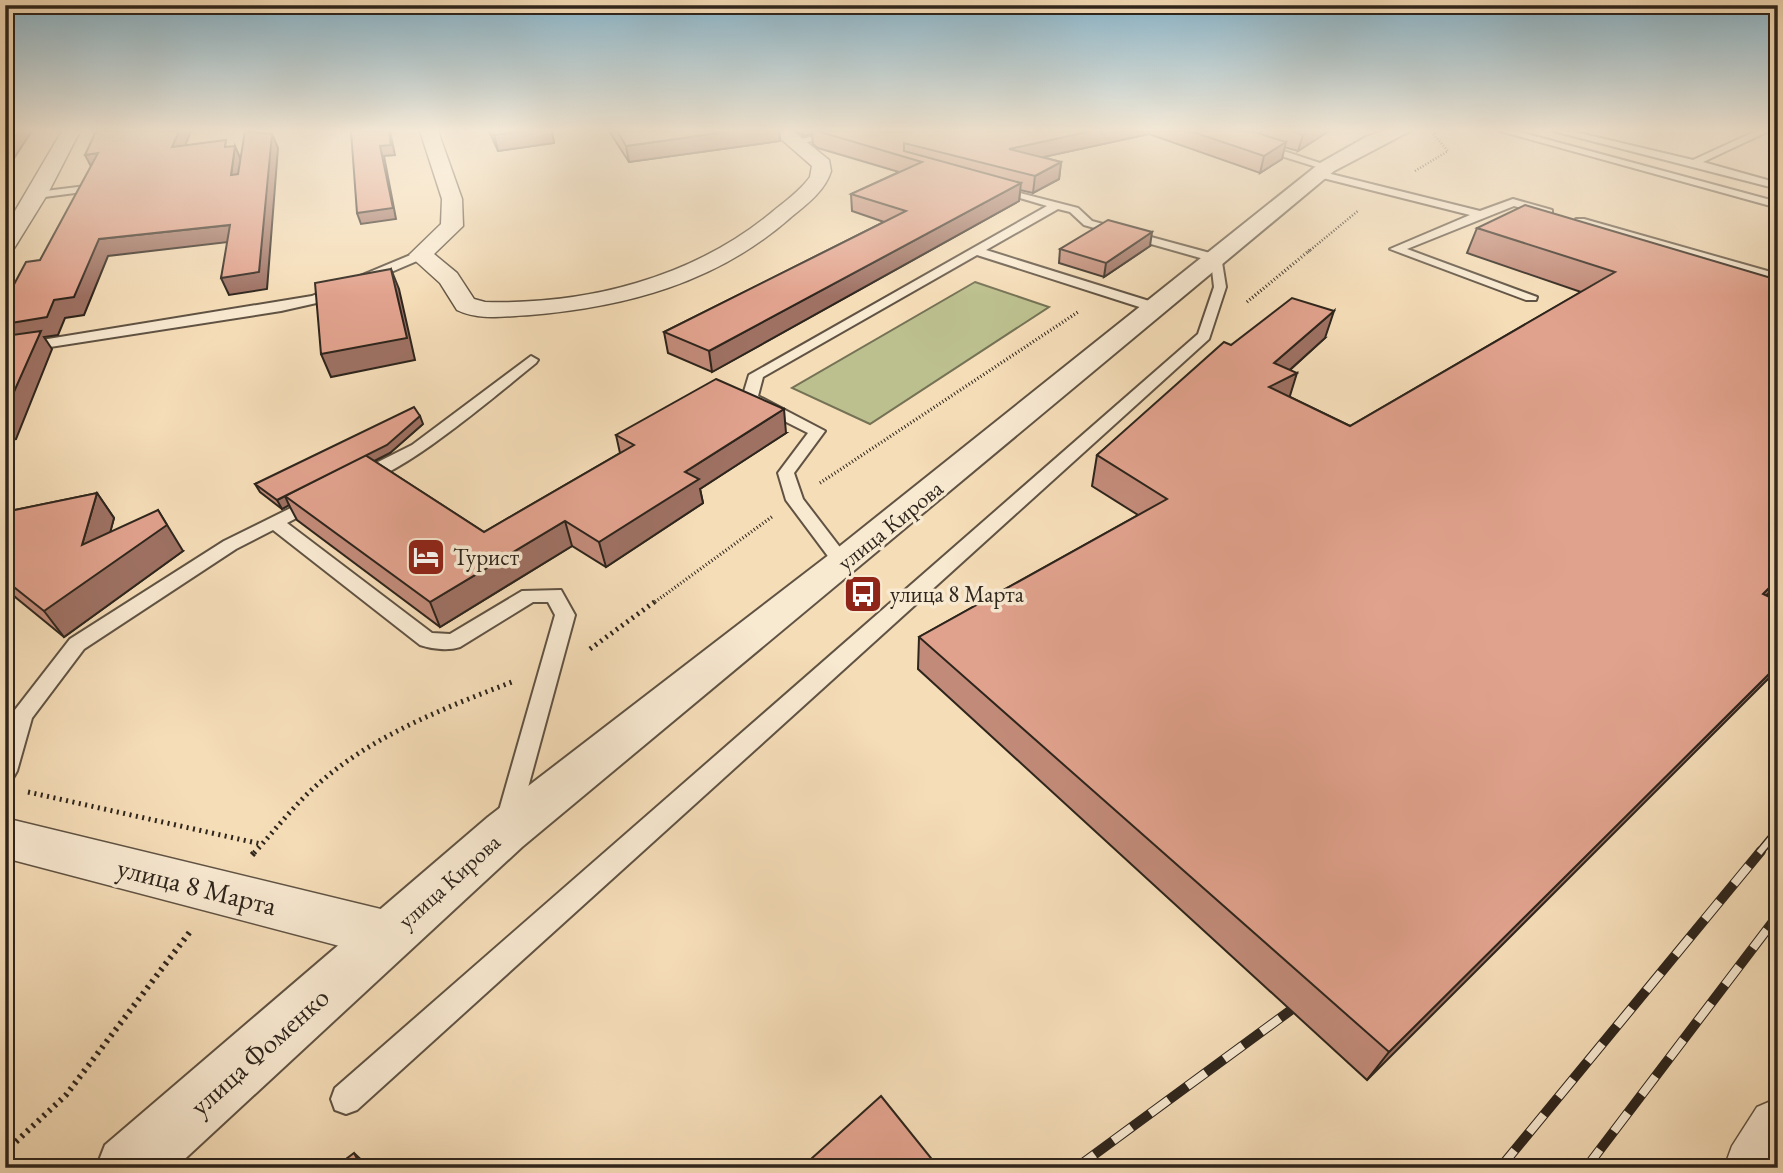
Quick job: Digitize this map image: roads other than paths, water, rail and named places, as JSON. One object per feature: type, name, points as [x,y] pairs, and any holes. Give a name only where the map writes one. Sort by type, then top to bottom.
[{"type":"street","points":[[5,245],[42,186]]},
{"type":"street","points":[[448,186],[452,199],[452,226],[420,255],[454,285],[461,301],[469,307],[485,309],[556,306],[647,290],[677,279],[757,237],[814,186]]},
{"type":"street","name":"улица Кирова","points":[[389,934],[505,832],[843,563],[1305,186]]},
{"type":"street","name":"улица 8 Марта","points":[[5,838],[389,934]]},
{"type":"street","name":"улица Фоменко","points":[[128,1168],[389,934]]},
{"type":"street","points":[[1754,1168],[1778,1128]]},
{"type":"lane","points":[[346,1099],[1204,336],[1220,287],[1217,259],[1088,223],[1074,210],[989,186]]},
{"type":"lane","points":[[1370,186],[1478,214]]},
{"type":"lane","points":[[1707,186],[1778,205]]},
{"type":"lane","points":[[37,195],[86,189]]},
{"type":"lane","points":[[1531,297],[1396,249],[1513,202],[1778,278]]},
{"type":"lane","points":[[843,563],[795,500],[786,473],[817,431],[750,398],[756,374],[1058,205]]},
{"type":"lane","points":[[976,251],[1157,309]]},
{"type":"lane","points":[[5,350],[281,307],[316,299],[420,255]]},
{"type":"lane","points":[[5,771],[22,715],[77,644],[230,545],[418,448],[531,360]]},
{"type":"lane","points":[[274,522],[428,640],[453,642],[529,596],[554,595],[565,615],[505,832]]},
{"type":"railway","points":[[1759,853],[1778,830]]},
{"type":"railway","points":[[1500,1168],[1761,851]]},
{"type":"railway","points":[[1586,1168],[1778,915]]},
{"type":"railway","points":[[1076,1168],[1291,1010]]},
{"type":"place","name":"Турист","points":[[426,557]]},
{"type":"place","name":"улица 8 Марта","points":[[863,594]]}]
